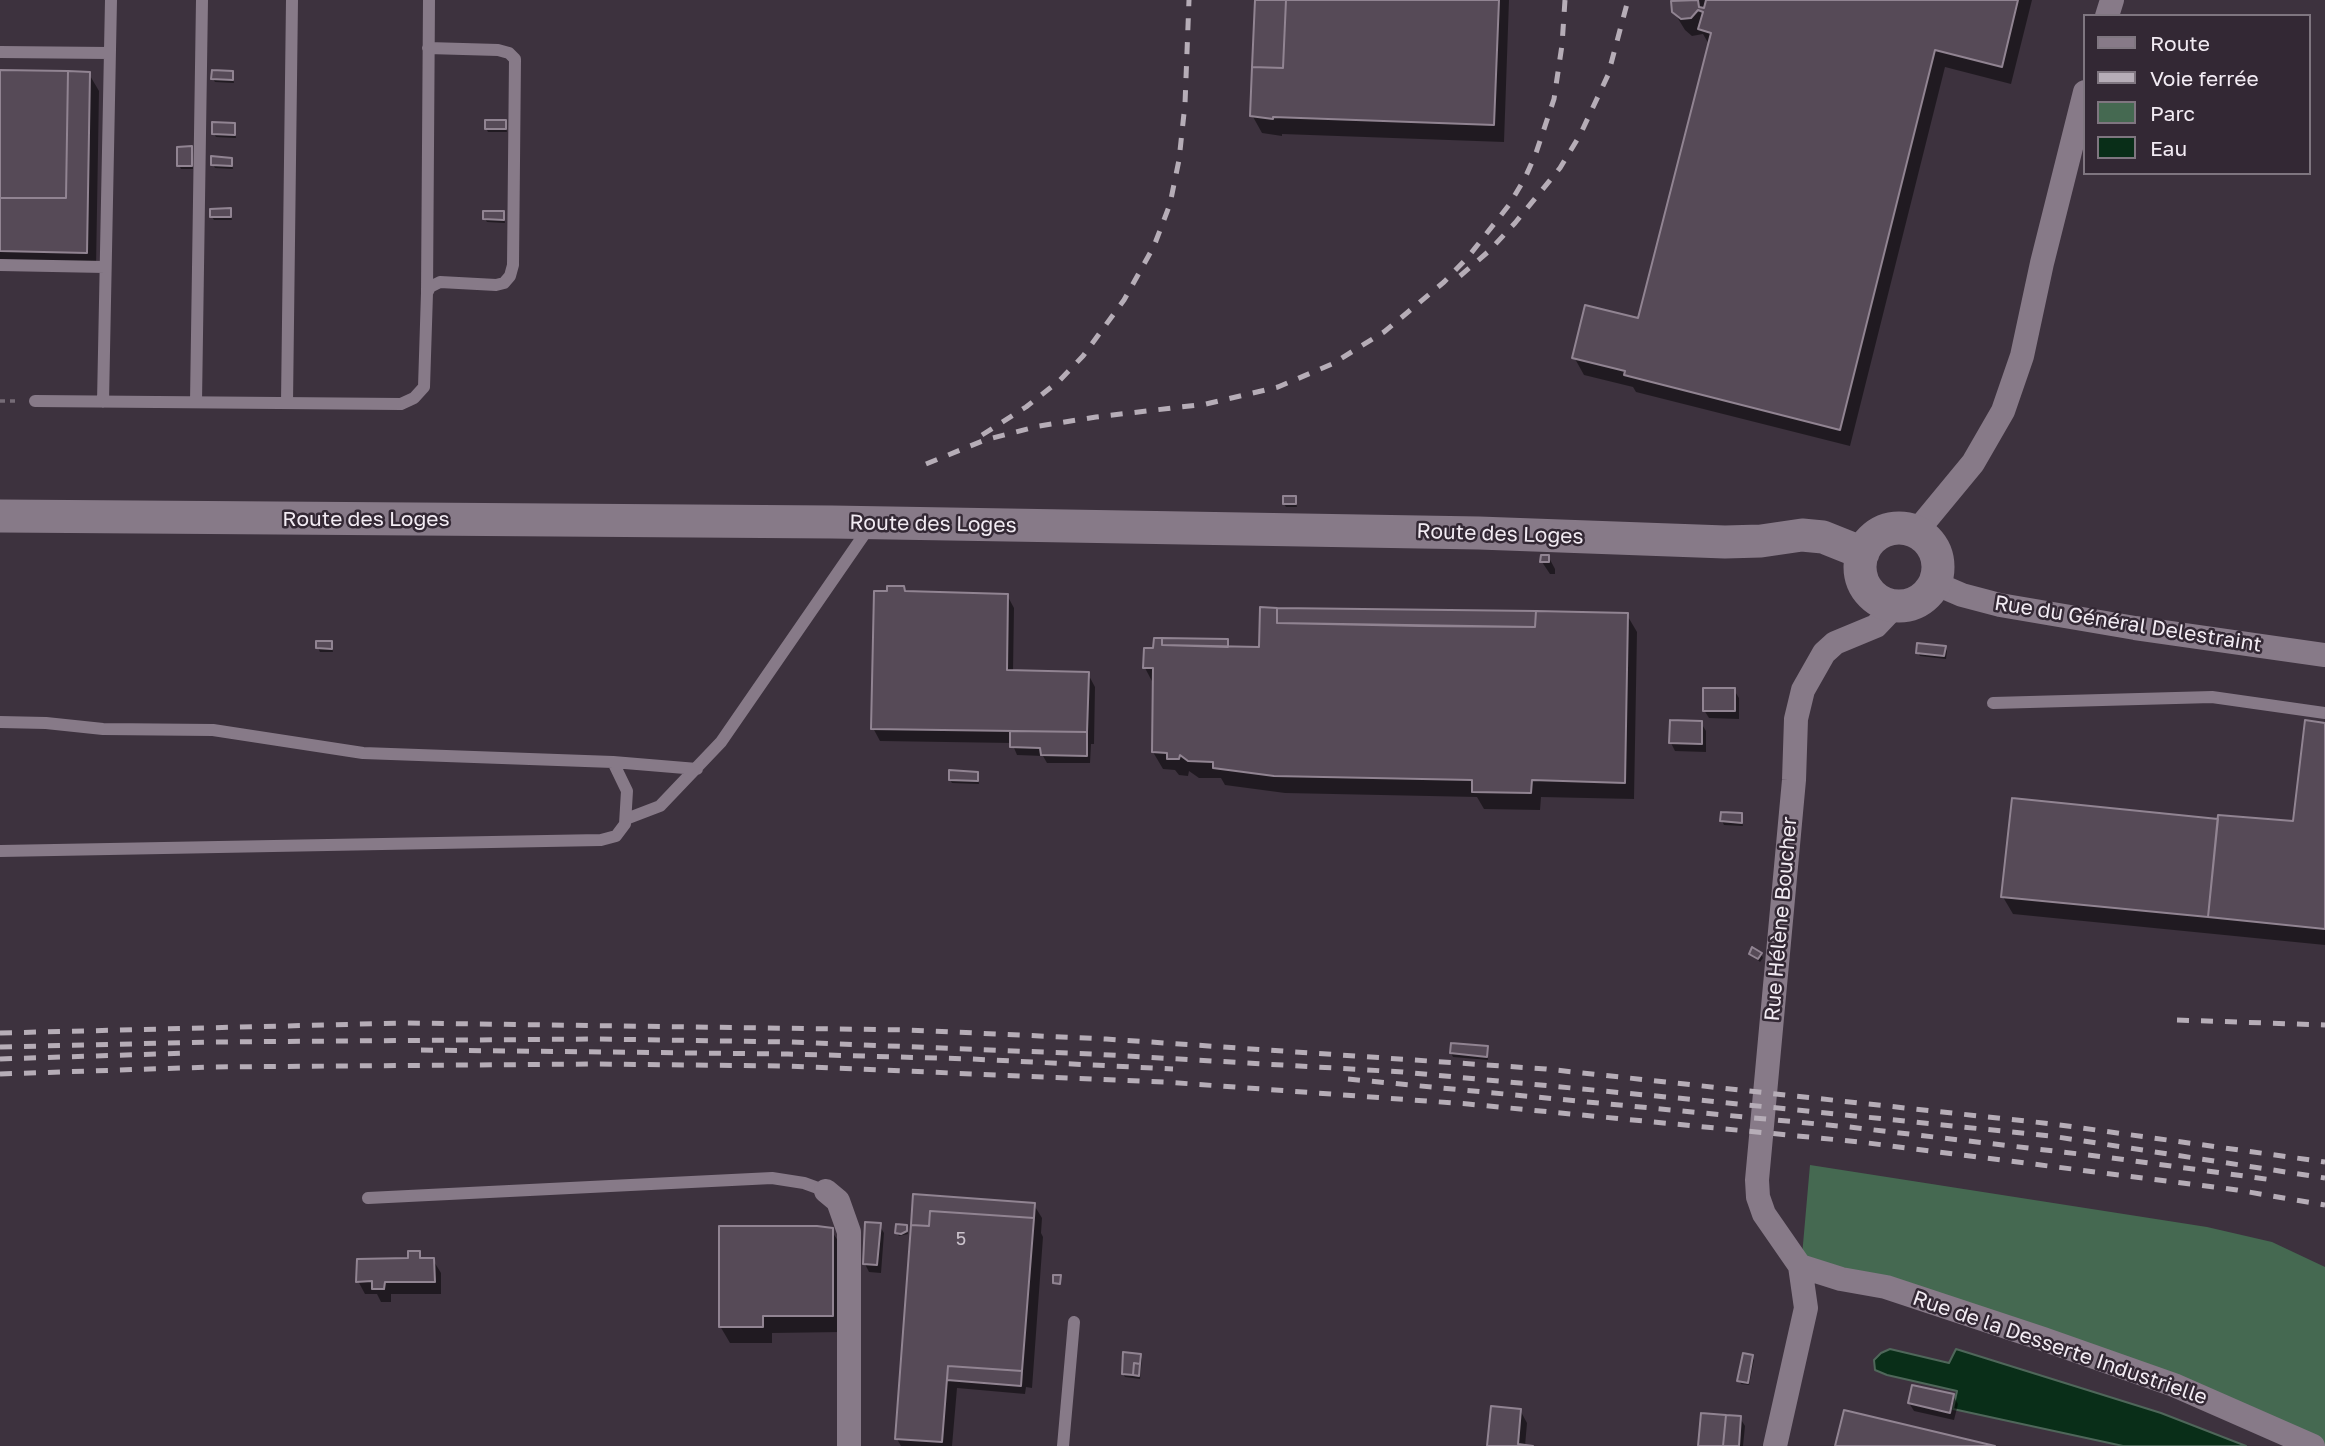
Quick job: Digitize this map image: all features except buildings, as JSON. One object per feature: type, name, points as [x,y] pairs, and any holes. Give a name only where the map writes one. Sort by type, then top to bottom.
[{"type":"street","points":[[1916,532],[1973,463],[2003,411],[2022,356],[2042,263],[2084,96]]},
{"type":"street","name":"Route des Loges","points":[[0,516],[872,523],[1479,533],[1725,542],[1761,541],[1802,535],[1824,537],[1863,553]]},
{"type":"street","points":[[1897,528],[1916,532],[1934,550],[1938,562],[1934,583],[1928,594],[1912,604],[1885,604],[1871,595],[1861,579],[1860,560],[1866,546],[1877,534],[1897,528]]},
{"type":"street","name":"Rue du Général Delestraint","points":[[1934,583],[1962,595],[2013,607],[2135,628],[2325,655]]},
{"type":"street","name":"Rue Hélène Boucher","points":[[1800,1266],[1764,1214],[1758,1197],[1757,1165],[1794,780],[1796,719],[1803,690],[1824,653],[1835,643],[1876,626],[1895,606]]},
{"type":"street","points":[[826,1191],[838,1201],[849,1232],[849,1446]]},
{"type":"street","points":[[1776,1446],[1806,1308],[1800,1266]]},
{"type":"street","name":"Rue de la Desserte Industrielle","points":[[1800,1266],[1841,1279],[1886,1287],[2135,1371],[2174,1385],[2314,1446]]},
{"type":"lane","points":[[103,402],[111,0]]},
{"type":"lane","points":[[196,402],[202,0]]},
{"type":"lane","points":[[287,403],[292,0]]},
{"type":"lane","points":[[35,401],[401,404],[414,398],[424,387],[429,0]]},
{"type":"lane","points":[[427,293],[430,287],[440,282],[496,285],[504,284],[510,276],[513,265],[516,67],[515,59],[509,53],[498,50],[428,48]]},
{"type":"lane","points":[[0,52],[109,53]]},
{"type":"lane","points":[[0,265],[105,267]]},
{"type":"lane","points":[[626,819],[660,806],[732,728],[872,523]]},
{"type":"lane","points":[[1993,703],[2212,697],[2325,713]]},
{"type":"lane","points":[[0,722],[46,723],[103,729],[213,730],[363,753],[613,762],[697,769]]},
{"type":"lane","points":[[0,851],[601,840],[617,836],[626,819],[627,792],[613,762]]},
{"type":"lane","points":[[368,1198],[772,1178],[804,1183],[826,1191]]},
{"type":"lane","points":[[1063,1446],[1074,1322]]},
{"type":"green space","points":[[1810,1165],[2207,1227],[2272,1242],[2325,1267],[2325,1446],[2310,1446],[2174,1386],[1801,1267]]},
{"type":"water","points":[[1890,1349],[1949,1363],[1956,1349],[2161,1413],[2246,1446],[2123,1446],[1953,1409],[1957,1391],[1875,1370],[1874,1360]]},
{"type":"railway","points":[[982,435],[1026,407],[1059,381],[1083,356],[1124,300],[1154,246],[1170,204],[1179,160],[1185,104],[1189,0]]},
{"type":"railway","points":[[926,464],[985,440],[1039,426],[1206,404],[1278,387],[1332,364],[1384,332],[1444,282],[1468,257],[1509,205],[1525,178],[1554,99],[1565,0]]},
{"type":"railway","points":[[1460,276],[1489,251],[1515,223],[1560,168],[1580,135],[1608,75],[1628,0]]},
{"type":"railway","points":[[2177,1020],[2325,1025]]},
{"type":"railway","points":[[0,1033],[405,1023],[909,1030],[1106,1039],[1546,1069],[2053,1124],[2325,1162]]},
{"type":"railway","points":[[0,1047],[212,1042],[597,1039],[790,1042],[1092,1054],[1403,1072],[1709,1101],[2051,1136],[2325,1178]]},
{"type":"railway","points":[[421,1050],[788,1054],[972,1059],[1173,1069]]},
{"type":"railway","points":[[0,1059],[190,1053]]},
{"type":"railway","points":[[0,1074],[211,1067],[598,1064],[784,1066],[1165,1082],[1468,1104],[1860,1142],[2237,1190],[2325,1205]]},
{"type":"railway","points":[[1348,1079],[1849,1127],[2273,1180]]}]
